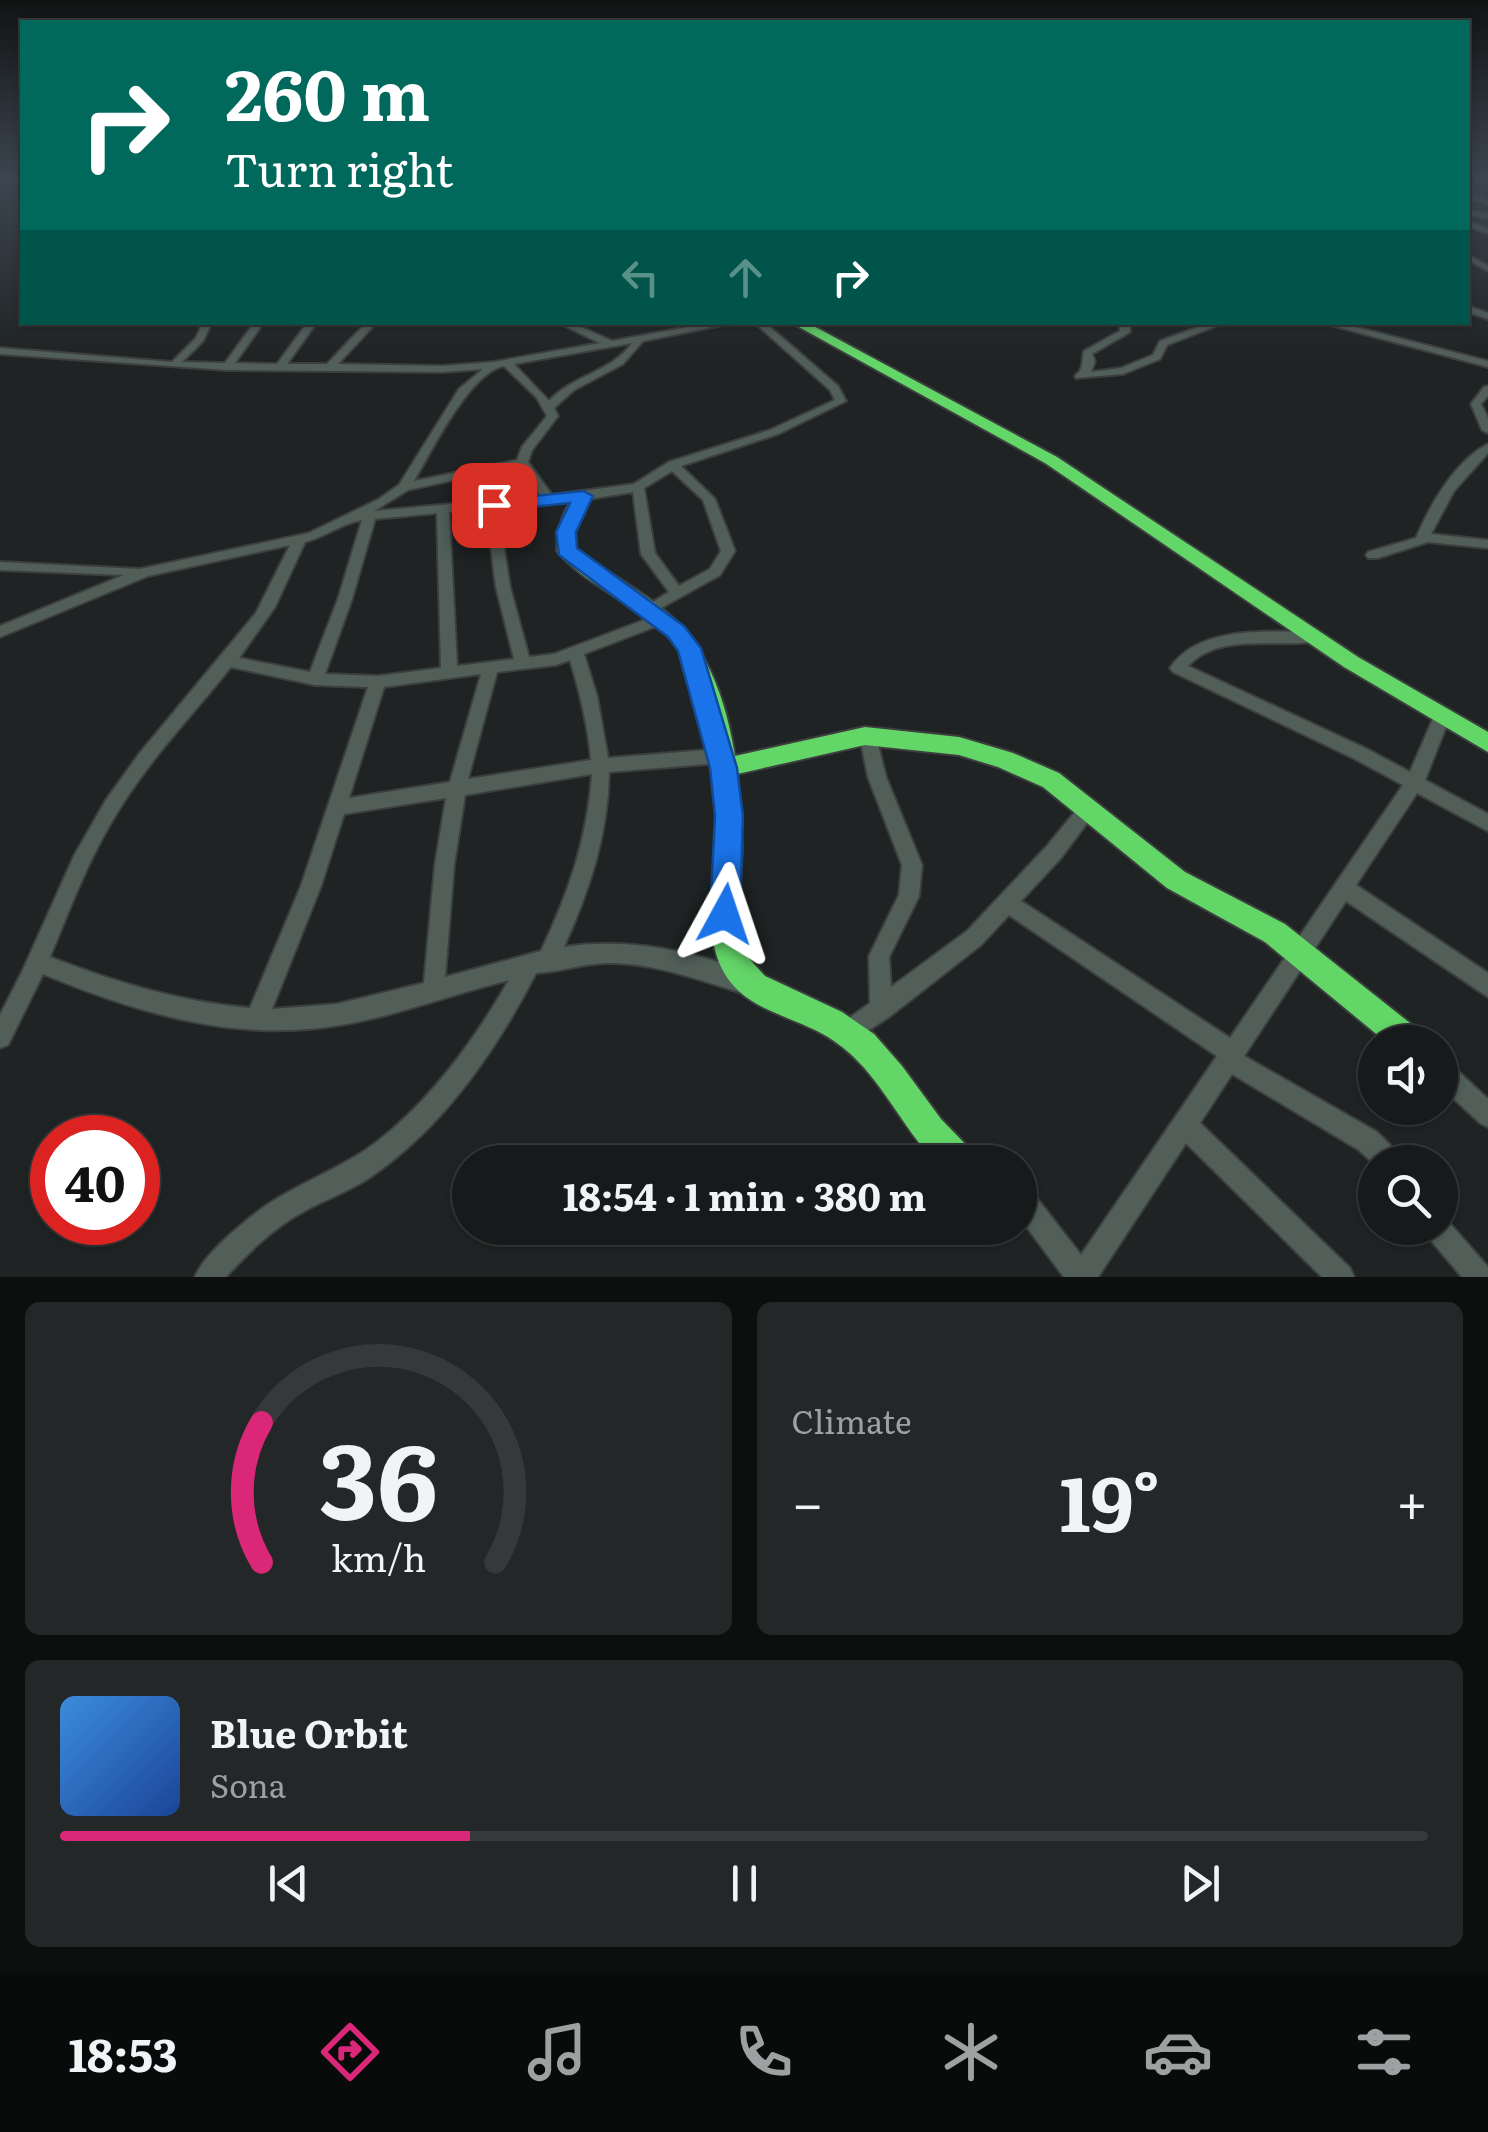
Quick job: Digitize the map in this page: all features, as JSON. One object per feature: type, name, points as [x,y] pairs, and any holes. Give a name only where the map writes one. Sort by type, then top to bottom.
[{"type":"street","points":[[1470,260],[1488,269]]},
{"type":"street","points":[[174,365],[200,339],[207,325]]},
{"type":"street","points":[[228,367],[258,325]]},
{"type":"street","points":[[280,367],[311,325]]},
{"type":"street","points":[[328,368],[370,325]]},
{"type":"street","points":[[569,325],[614,345]]},
{"type":"street","points":[[0,352],[228,367],[500,364],[718,325]]},
{"type":"street","points":[[362,516],[583,496],[638,487],[672,466],[774,432],[841,400],[834,388],[761,325]]},
{"type":"street","points":[[802,325],[1032,447],[1132,510],[1314,637],[1441,719],[1488,743]]},
{"type":"street","points":[[1125,325],[1125,332],[1086,353],[1090,361],[1083,375],[1140,366],[1160,355],[1163,344],[1214,325]]},
{"type":"street","points":[[1360,327],[1488,364]]},
{"type":"street","points":[[549,407],[565,389],[627,360],[638,341]]},
{"type":"street","points":[[500,364],[549,407],[551,424],[526,449],[522,462]]},
{"type":"street","points":[[0,632],[144,572],[299,540],[362,516],[404,486],[464,391],[500,364]]},
{"type":"street","points":[[1488,389],[1476,404],[1488,430]]},
{"type":"street","points":[[1373,555],[1412,545],[1423,537],[1460,472],[1488,447]]},
{"type":"street","points":[[404,486],[522,462]]},
{"type":"street","points":[[522,462],[548,498]]},
{"type":"street","points":[[228,661],[314,678],[378,682],[523,664],[575,652],[653,615],[677,593],[714,572],[728,552],[709,500],[672,466]]},
{"type":"street","points":[[487,471],[504,587],[523,664]]},
{"type":"street","points":[[638,487],[648,554],[677,593]]},
{"type":"street","points":[[583,496],[566,532],[566,551],[653,615],[689,648],[722,762],[729,816],[726,938],[733,961],[749,984]]},
{"type":"street","points":[[443,510],[449,671]]},
{"type":"street","points":[[314,678],[345,599],[362,516]]},
{"type":"street","points":[[1423,537],[1488,544]]},
{"type":"street","points":[[0,1037],[40,963],[76,869],[111,807],[148,752],[256,625],[299,540]]},
{"type":"street","points":[[0,566],[144,572]]},
{"type":"street","points":[[1314,637],[1223,643],[1198,652],[1178,668],[1415,782],[1488,822]]},
{"type":"street","points":[[208,1277],[259,1225],[364,1166],[397,1140],[447,1092],[489,1038],[537,965],[586,873],[600,818],[600,766],[585,678],[575,652]]},
{"type":"street","points":[[434,989],[440,874],[454,788],[491,667]]},
{"type":"street","points":[[257,1018],[339,807],[378,682]]},
{"type":"street","points":[[1037,1219],[1082,1277],[1415,782],[1441,719]]},
{"type":"street","points":[[868,736],[877,777],[912,864],[908,896],[879,956],[880,1009]]},
{"type":"street","points":[[339,807],[600,766],[722,762],[868,736],[959,746],[1051,780],[1176,880],[1302,953],[1389,1025]]},
{"type":"street","points":[[849,1032],[974,938],[1009,904],[1089,807]]},
{"type":"street","points":[[1345,889],[1488,986]]},
{"type":"street","points":[[1009,904],[1229,1055],[1372,1145]]},
{"type":"street","points":[[40,963],[129,1000],[206,1016],[257,1018],[337,1015],[434,989],[607,952],[663,960],[749,984],[849,1032],[894,1080],[937,1145]]},
{"type":"street","points":[[1458,1087],[1488,1115]]},
{"type":"street","points":[[1184,1124],[1341,1277]]},
{"type":"street","points":[[1452,1245],[1479,1277]]},
{"type":"traffic: fast","points":[[802,325],[1051,460],[1351,662],[1488,743]]},
{"type":"traffic: fast","points":[[583,496],[566,531],[566,551],[651,609],[676,632],[705,679],[714,706],[725,764],[729,848],[724,920],[733,961],[754,987],[832,1023],[863,1045],[941,1145]]},
{"type":"traffic: fast","points":[[724,768],[865,736],[959,746],[1005,760],[1051,780],[1176,880],[1275,933],[1388,1025]]},
{"type":"route","points":[[494,505],[583,496],[566,532],[566,551],[660,619],[689,648],[724,768],[730,871],[725,914]]}]
